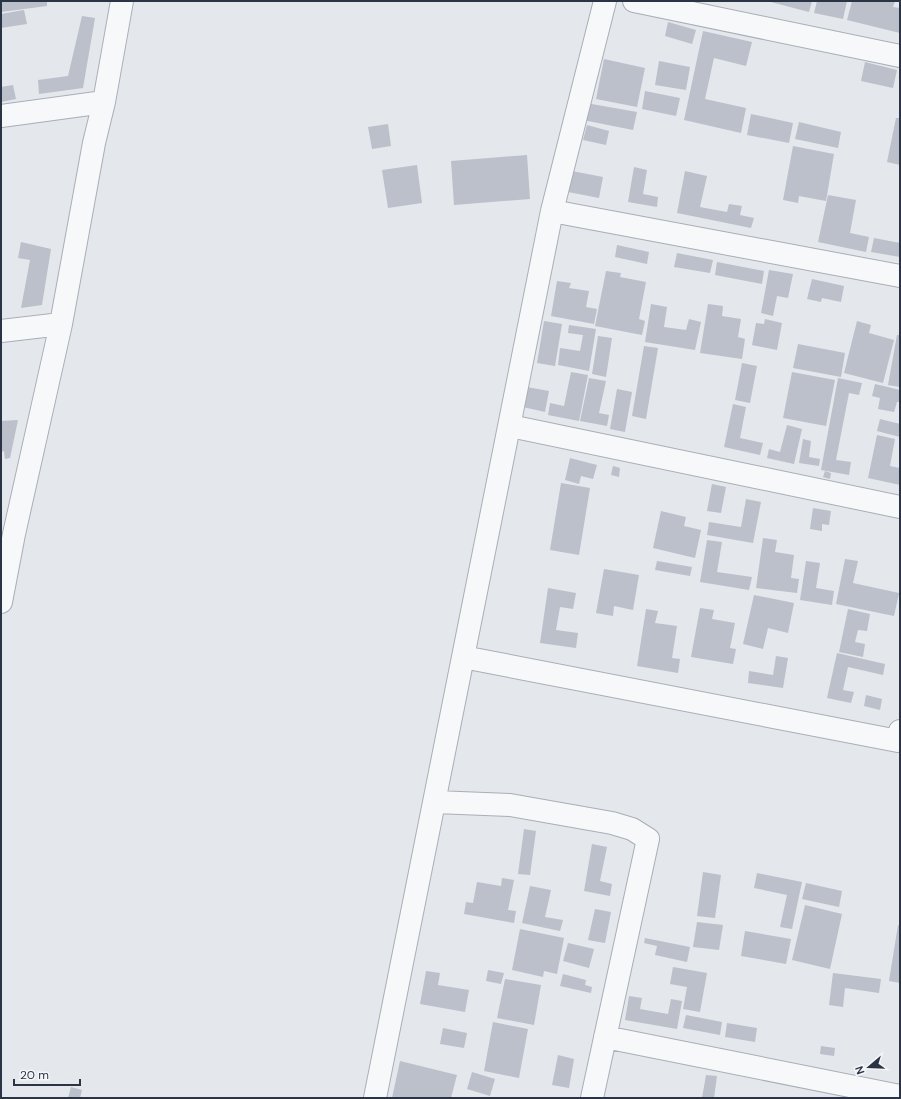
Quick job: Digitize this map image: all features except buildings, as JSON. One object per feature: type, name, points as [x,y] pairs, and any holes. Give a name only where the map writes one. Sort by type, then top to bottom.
[{"type":"street","points":[[1,602],[7,534],[61,324],[122,1]]},
{"type":"street","points":[[375,1098],[552,211],[605,1]]},
{"type":"street","points":[[634,1],[900,56]]},
{"type":"street","points":[[1,116],[104,102]]},
{"type":"street","points":[[552,211],[900,276]]},
{"type":"street","points":[[1,331],[61,324]]},
{"type":"street","points":[[510,426],[900,507]]},
{"type":"street","points":[[463,657],[898,741],[900,731]]},
{"type":"street","points":[[435,802],[510,805],[612,823],[632,829],[648,838],[592,1098]]},
{"type":"street","points":[[605,1037],[824,1090],[900,1096]]}]
